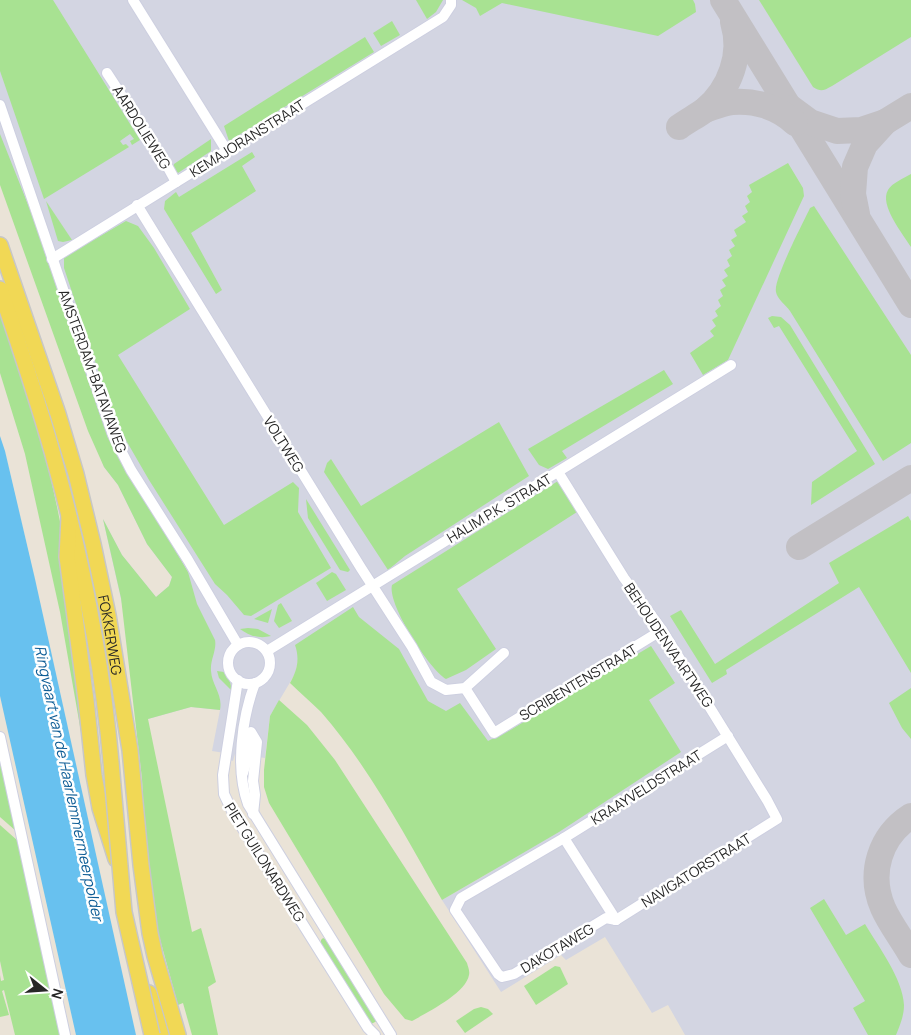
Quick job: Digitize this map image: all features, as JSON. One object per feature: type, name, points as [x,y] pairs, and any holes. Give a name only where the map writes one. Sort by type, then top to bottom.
[{"type":"main road","name":"FOKKERWEG","points":[[0,245],[58,414],[94,544],[130,750],[141,865],[154,956],[178,1035]]},
{"type":"main road","name":"FOKKERWEG","points":[[0,289],[43,419],[82,570],[100,670],[109,739],[124,912],[152,1035]]},
{"type":"main road","points":[[69,517],[67,557],[97,793],[119,866],[161,1035]]},
{"type":"street","points":[[133,0],[227,150]]},
{"type":"street","name":"KEMAJORANSTRAAT","points":[[52,259],[443,16],[451,5],[451,0]]},
{"type":"street","name":"AARDOLIEWEG","points":[[107,73],[176,182]]},
{"type":"street","name":"AMSTERDAM-BATAVIAWEG","points":[[0,105],[113,435],[131,470],[188,560],[238,645]]},
{"type":"street","name":"VOLTWEG","points":[[137,205],[372,586],[412,646],[431,682],[446,690],[465,688]]},
{"type":"street","name":"HALIM P.K. STRAAT","points":[[267,651],[731,364]]},
{"type":"street","name":"BEHOUDENVAARTWEG","points":[[558,472],[624,578],[662,630],[777,819]]},
{"type":"street","name":"SCRIBENTENSTRAAT","points":[[465,688],[494,733],[662,630]]},
{"type":"street","points":[[254,642],[267,651],[270,658],[270,666],[262,679],[255,683],[246,683],[234,676],[229,665],[229,658],[238,645],[254,642]]},
{"type":"street","points":[[465,688],[504,653]]},
{"type":"street","name":"PIET GUILONARDWEG","points":[[238,680],[222,775],[224,794],[233,813],[371,1033]]},
{"type":"street","name":"PIET GUILONARDWEG","points":[[255,683],[249,699],[240,755],[244,793],[253,814],[391,1035]]},
{"type":"street","name":"PIET GUILONARDWEG","points":[[246,720],[257,742],[253,781],[255,795],[253,814]]},
{"type":"street","name":"PIET GUILONARDWEG","points":[[242,779],[248,756],[251,732]]},
{"type":"street","points":[[0,736],[65,1035]]},
{"type":"street","name":"KRAAYVELDSTRAAT","points":[[564,838],[728,736]]},
{"type":"street","name":"NAVIGATORSTRAAT","points":[[616,920],[777,819]]},
{"type":"street","points":[[564,838],[616,920]]},
{"type":"street","name":"DAKOTAWEG","points":[[564,838],[461,898],[454,910],[498,974],[502,977],[514,974],[606,918],[616,920]]},
{"type":"shaded area","points":[[0,0],[911,0],[911,1035],[685,1035],[668,1005],[652,1013],[605,937],[566,960],[561,955],[501,992],[442,900],[492,871],[298,661],[295,674],[270,716],[265,758],[235,754],[233,761],[230,760],[231,754],[212,751],[220,710],[191,707],[148,719],[103,519],[122,555],[156,597],[169,586],[172,577],[147,544],[118,485],[104,467],[0,166]]},
{"type":"green space","points":[[0,0],[53,0],[140,140],[132,145],[130,141],[134,139],[130,134],[120,141],[123,145],[126,144],[129,147],[44,199],[0,71]]},
{"type":"green space","points":[[416,0],[443,0],[436,12],[427,19]]},
{"type":"green space","points":[[462,0],[693,0],[696,12],[658,36],[502,3],[480,16],[476,8]]},
{"type":"green space","points":[[759,0],[911,0],[911,37],[832,86],[820,90],[813,87]]},
{"type":"green space","points":[[392,21],[400,35],[381,46],[373,33]]},
{"type":"green space","points":[[365,37],[374,52],[229,141],[224,126]]},
{"type":"green space","points":[[0,134],[31,212],[100,415],[116,450],[188,572],[197,604],[215,640],[211,671],[220,699],[220,710],[191,707],[148,719],[192,932],[201,928],[216,982],[208,987],[218,1035],[192,1035],[183,1003],[178,1005],[158,932],[153,906],[145,835],[142,779],[121,598],[103,519],[122,555],[156,597],[169,586],[172,577],[147,544],[118,485],[104,467],[88,431],[0,185]]},
{"type":"green space","points":[[211,139],[211,151],[178,173],[172,169],[174,164]]},
{"type":"green space","points":[[252,152],[255,157],[242,166],[256,191],[191,233],[222,290],[216,294],[164,209],[165,201],[176,192],[179,197]]},
{"type":"green space","points":[[788,163],[803,188],[804,196],[728,360],[703,375],[690,353],[714,336],[710,331],[716,326],[712,320],[718,316],[715,311],[721,306],[718,300],[723,296],[720,290],[726,286],[722,280],[728,276],[724,270],[730,266],[727,260],[732,256],[729,250],[735,246],[731,240],[737,236],[734,230],[746,222],[742,216],[748,212],[745,206],[750,202],[747,196],[752,192],[749,185]]},
{"type":"green space","points":[[911,174],[911,247],[889,211],[886,196],[892,185]]},
{"type":"green space","points":[[46,201],[72,240],[58,241]]},
{"type":"green space","points":[[814,206],[911,355],[911,443],[883,461],[790,311],[780,300],[776,292],[779,276],[789,251],[810,208]]},
{"type":"green space","points":[[126,221],[138,226],[154,248],[190,309],[118,355],[224,525],[293,482],[299,488],[298,512],[331,568],[251,616],[244,615],[215,584],[127,442],[112,412],[64,268],[64,257]]},
{"type":"green space","points":[[0,312],[27,392],[42,445],[61,527],[85,755],[60,612],[25,454],[0,373]]},
{"type":"green space","points":[[772,316],[781,317],[790,325],[875,464],[811,505],[812,482],[857,451],[779,326],[774,328],[768,318]]},
{"type":"green space","points":[[664,370],[673,384],[562,451],[567,458],[548,469],[539,465],[528,449]]},
{"type":"green space","points":[[499,422],[529,476],[405,556],[388,570],[324,472],[327,463],[331,459],[361,506]]},
{"type":"green space","points":[[558,481],[577,512],[457,589],[496,649],[466,670],[446,679],[420,650],[402,620],[392,594],[392,585]]},
{"type":"green space","points":[[306,499],[350,570],[348,572],[340,570],[308,518]]},
{"type":"green space","points":[[908,516],[911,521],[911,673],[859,587],[726,670],[727,674],[712,683],[670,616],[681,610],[715,664],[839,583],[829,563]]},
{"type":"green space","points":[[332,572],[336,574],[346,590],[327,601],[316,583]]},
{"type":"green space","points":[[281,603],[292,621],[279,628],[274,621],[278,605]]},
{"type":"green space","points":[[353,607],[359,617],[399,649],[428,701],[446,711],[460,703],[488,741],[510,730],[651,646],[675,683],[649,700],[681,752],[559,832],[442,900],[386,803],[355,756],[321,712],[290,683],[297,665],[295,645]]},
{"type":"green space","points":[[272,609],[268,623],[254,619]]},
{"type":"green space","points":[[240,629],[258,629],[271,636],[255,636]]},
{"type":"green space","points":[[217,671],[224,672],[230,682],[232,691],[219,678]]},
{"type":"green space","points":[[911,688],[911,739],[902,728],[889,703]]},
{"type":"green space","points":[[279,700],[307,725],[335,760],[467,963],[469,975],[461,989],[412,1021],[405,1019],[384,994],[269,803],[264,787],[264,770],[270,716]]},
{"type":"green space","points":[[0,756],[16,831],[0,817]]},
{"type":"green space","points":[[0,825],[18,841],[61,1035],[15,1035],[4,990],[2,991],[9,1015],[0,1017],[0,975],[1,981],[4,980],[0,961]]},
{"type":"green space","points":[[824,899],[846,935],[865,924],[895,974],[903,995],[904,1005],[903,1017],[896,1035],[868,1035],[853,1008],[865,1001],[810,908]]},
{"type":"green space","points":[[323,938],[327,940],[377,1021],[371,1024],[321,944]]},
{"type":"green space","points":[[555,966],[560,967],[568,984],[536,1005],[524,986]]},
{"type":"green space","points":[[481,1007],[488,1009],[493,1014],[465,1033],[456,1021],[474,1009]]},
{"type":"water","name":"Ringvaart van de Haarlemmermeerpolder","points":[[0,436],[35,579],[136,1035],[76,1035],[0,696]]},
{"type":"taxiway","points":[[723,0],[911,305]]},
{"type":"taxiway","points":[[679,127],[714,102],[727,81],[735,58],[736,34],[733,22]]},
{"type":"taxiway","points":[[705,110],[722,104],[749,102],[774,109],[795,123]]},
{"type":"taxiway","points":[[791,108],[810,122],[837,131],[861,130],[885,122],[911,106]]},
{"type":"taxiway","points":[[857,214],[853,194],[855,167],[865,144],[885,122]]},
{"type":"taxiway","points":[[799,547],[911,478]]},
{"type":"taxiway","points":[[911,816],[891,834],[880,856],[877,869],[877,882],[883,908],[911,955]]}]
